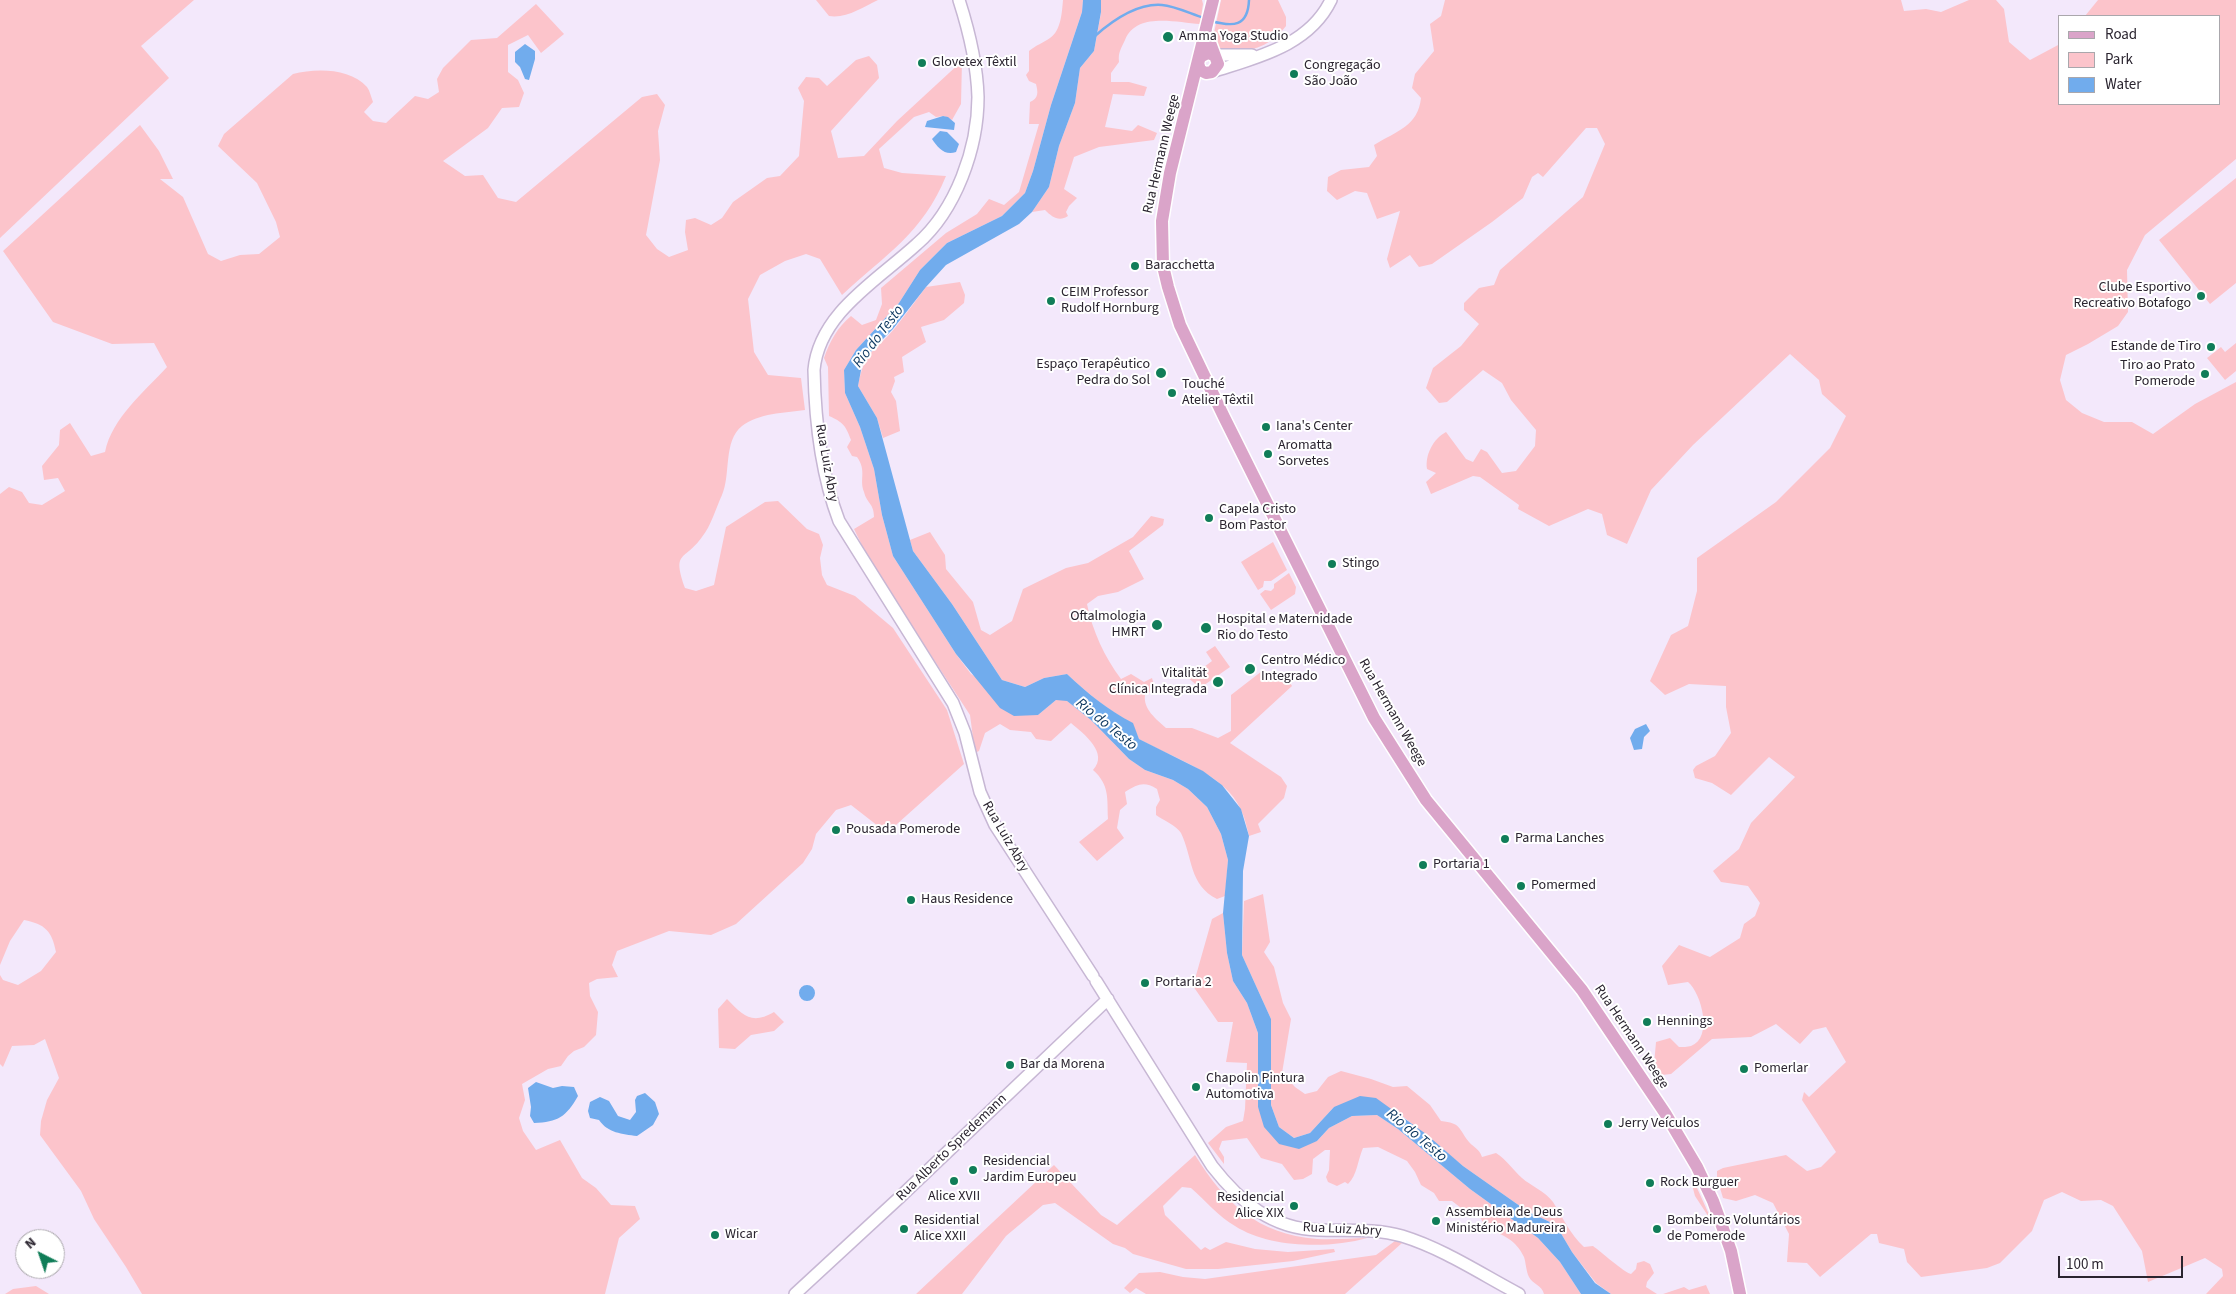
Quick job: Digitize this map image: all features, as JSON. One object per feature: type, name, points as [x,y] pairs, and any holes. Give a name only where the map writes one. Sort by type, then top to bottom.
[{"type":"main road","name":"Rua Hermann Weege","points":[[1214,0],[1166,190],[1162,221],[1161,243],[1168,287],[1180,325],[1354,679],[1389,742],[1449,830],[1597,1011],[1688,1151],[1704,1180],[1724,1230],[1740,1294]]},
{"type":"main road","points":[[1208,24],[1214,55],[1218,64],[1211,73],[1200,70],[1198,60],[1205,54],[1214,55]]},
{"type":"main road","name":"Rua Hermann Weege","points":[[1191,89],[1211,73]]},
{"type":"street","name":"Rua Luiz Abry","points":[[959,0],[972,47],[978,97],[975,130],[967,160],[954,193],[933,227],[919,243],[843,309],[825,331],[815,357],[814,370],[822,450],[829,492],[839,521],[954,704],[965,733],[980,792],[995,825],[1212,1166],[1238,1196],[1263,1216],[1297,1228],[1376,1231],[1402,1236],[1440,1251],[1518,1294]]},
{"type":"street","points":[[1211,73],[1266,53],[1309,30],[1319,21],[1331,0]]},
{"type":"street","points":[[1214,55],[1266,53]]},
{"type":"street","name":"Rua Alberto Spredemann","points":[[795,1294],[1108,1000]]},
{"type":"green space","points":[[0,0],[194,0],[141,46],[169,78],[0,238]]},
{"type":"green space","points":[[816,0],[878,0],[842,16],[829,16]]},
{"type":"green space","points":[[1063,0],[1083,0],[1082,12],[1051,105],[1025,193],[1002,216],[947,243],[920,270],[899,303],[856,350],[844,370],[845,393],[860,427],[874,469],[882,515],[893,556],[956,654],[971,674],[1038,715],[1056,700],[1066,700],[1091,720],[1129,759],[1145,770],[1173,780],[1188,789],[1207,807],[1221,834],[1228,860],[1225,896],[1217,899],[1208,893],[1196,879],[1185,842],[1179,830],[1156,815],[1156,807],[1160,800],[1157,789],[1148,785],[1141,784],[1125,792],[1127,804],[1120,810],[1117,828],[1124,838],[1097,861],[1079,842],[1108,819],[1107,799],[1105,787],[1093,770],[1097,764],[1098,757],[1093,744],[1071,723],[1051,741],[1036,739],[1031,732],[1010,730],[1000,724],[985,733],[979,751],[975,753],[970,715],[870,562],[854,529],[874,517],[874,512],[865,496],[860,462],[857,457],[852,456],[847,447],[851,440],[847,431],[838,420],[829,416],[828,367],[824,358],[831,340],[842,325],[851,316],[862,325],[876,320],[882,304],[881,288],[946,233],[977,214],[989,199],[1004,205],[1019,192],[1039,124],[1029,124],[1030,102],[1035,99],[1037,92],[1036,84],[1029,81],[1026,75],[1029,71],[1029,51],[1050,38],[1057,31]]},
{"type":"green space","points":[[1101,0],[1202,0],[1203,4],[1200,24],[1168,21],[1147,22],[1138,25],[1130,31],[1119,53],[1119,62],[1111,73],[1111,82],[1129,82],[1147,87],[1144,96],[1113,94],[1105,127],[1132,131],[1138,125],[1157,133],[1154,140],[1099,147],[1074,157],[1064,189],[1077,198],[1066,212],[1068,216],[1059,219],[1053,217],[1045,210],[1032,212],[1049,187],[1059,146],[1075,103],[1080,68],[1094,51],[1101,13]]},
{"type":"green space","points":[[1221,0],[1278,0],[1286,17],[1286,26],[1272,40],[1255,48],[1236,51],[1217,48],[1214,33]]},
{"type":"green space","points":[[1445,0],[1901,0],[1904,11],[1926,9],[1941,12],[1969,0],[1996,0],[2004,9],[2009,42],[2030,60],[2058,45],[2058,105],[2221,105],[2221,15],[2086,15],[2098,0],[2236,0],[2236,159],[2145,235],[2127,270],[2128,312],[2118,326],[2066,355],[2060,380],[2066,400],[2082,413],[2104,422],[2132,422],[2153,434],[2195,404],[2236,382],[2236,1294],[2206,1294],[2223,1276],[2222,1269],[2205,1258],[2148,1282],[2142,1251],[2113,1206],[2101,1200],[2081,1201],[2062,1192],[2044,1200],[2032,1231],[2000,1263],[1987,1268],[1921,1277],[1907,1262],[1904,1249],[1879,1243],[1877,1234],[1871,1234],[1820,1277],[1807,1263],[1787,1262],[1789,1234],[1773,1203],[1755,1195],[1736,1201],[1723,1198],[1717,1178],[1717,1171],[1723,1168],[1786,1155],[1807,1171],[1821,1167],[1836,1152],[1802,1100],[1804,1092],[1809,1097],[1846,1062],[1826,1027],[1813,1030],[1800,1044],[1776,1024],[1751,1037],[1712,1039],[1671,1074],[1653,1076],[1656,1042],[1670,1038],[1679,1047],[1691,1046],[1698,1041],[1702,1034],[1703,1025],[1701,1005],[1693,988],[1688,982],[1668,985],[1662,966],[1679,945],[1710,957],[1740,938],[1744,924],[1755,916],[1760,903],[1748,886],[1721,882],[1713,871],[1739,849],[1751,823],[1795,777],[1769,757],[1731,795],[1712,783],[1695,778],[1693,770],[1696,766],[1715,756],[1731,733],[1726,707],[1726,686],[1689,684],[1665,695],[1650,681],[1671,635],[1688,626],[1697,591],[1697,558],[1776,502],[1830,448],[1846,416],[1822,394],[1819,380],[1790,354],[1693,445],[1651,490],[1627,544],[1607,535],[1602,514],[1588,509],[1549,526],[1518,509],[1519,505],[1480,477],[1473,476],[1431,494],[1426,482],[1436,473],[1427,469],[1427,458],[1434,443],[1446,432],[1466,459],[1473,462],[1481,449],[1487,452],[1502,473],[1516,471],[1535,446],[1536,430],[1511,400],[1502,383],[1483,370],[1447,402],[1439,403],[1426,388],[1433,368],[1461,346],[1479,324],[1464,310],[1464,303],[1479,288],[1494,285],[1500,270],[1583,197],[1605,144],[1597,128],[1586,128],[1543,177],[1538,173],[1532,177],[1523,198],[1492,222],[1432,264],[1419,267],[1410,255],[1390,268],[1387,259],[1400,211],[1377,219],[1367,193],[1355,191],[1337,200],[1327,191],[1328,177],[1341,170],[1369,167],[1377,156],[1374,145],[1405,127],[1416,115],[1421,98],[1412,88],[1415,74],[1434,51],[1430,24],[1441,16]]},
{"type":"green space","points":[[536,4],[564,34],[541,53],[528,35],[508,45],[508,72],[518,80],[524,93],[519,107],[502,108],[488,128],[443,161],[465,176],[483,175],[498,198],[516,202],[642,97],[657,94],[665,105],[658,131],[660,160],[646,235],[657,249],[669,257],[688,250],[685,232],[686,220],[695,218],[711,225],[722,218],[733,202],[767,178],[780,176],[799,156],[804,101],[798,88],[806,77],[819,78],[827,86],[856,60],[869,56],[877,65],[879,78],[831,131],[838,158],[864,156],[897,121],[962,61],[961,104],[952,120],[944,116],[936,117],[929,112],[914,117],[879,149],[884,168],[902,173],[946,176],[937,196],[926,213],[902,242],[842,295],[820,259],[806,254],[785,261],[760,275],[748,299],[754,352],[768,375],[801,378],[805,410],[756,418],[736,432],[730,449],[725,487],[713,517],[696,545],[682,558],[680,568],[685,588],[696,591],[714,585],[726,527],[765,502],[778,501],[807,529],[819,534],[823,545],[820,558],[822,575],[827,585],[855,596],[893,628],[947,710],[964,764],[887,833],[851,805],[836,810],[816,834],[812,849],[803,863],[736,924],[711,935],[669,931],[617,951],[612,965],[618,977],[597,979],[589,983],[590,996],[598,1012],[596,1035],[584,1047],[568,1056],[561,1066],[548,1069],[522,1084],[525,1100],[519,1118],[523,1131],[536,1150],[560,1140],[582,1178],[596,1188],[611,1205],[635,1206],[640,1219],[619,1238],[605,1294],[142,1294],[94,1219],[81,1191],[40,1135],[41,1121],[47,1100],[59,1078],[45,1039],[34,1045],[12,1046],[3,1067],[0,1064],[0,975],[3,980],[18,985],[41,971],[56,952],[50,934],[42,926],[24,920],[10,941],[0,965],[0,494],[9,487],[22,492],[29,503],[42,505],[65,491],[58,478],[44,480],[42,466],[59,445],[60,430],[70,423],[91,456],[105,452],[114,428],[130,406],[167,367],[154,343],[112,344],[53,322],[3,251],[140,125],[159,151],[173,179],[160,179],[183,197],[208,254],[221,261],[240,255],[259,254],[280,237],[276,222],[257,183],[218,146],[224,134],[293,74],[322,70],[342,73],[360,81],[367,87],[373,102],[364,112],[373,121],[386,123],[415,96],[428,99],[439,92],[437,79],[443,68],[471,40],[497,38]]},
{"type":"green space","points":[[2236,178],[2236,283],[2210,304],[2159,240]]},
{"type":"green space","points":[[960,282],[965,295],[964,303],[944,320],[921,327],[926,342],[902,357],[904,372],[894,377],[895,381],[891,392],[896,401],[900,431],[883,438],[877,418],[858,386],[867,358],[895,328],[926,287]]},
{"type":"green space","points":[[2236,343],[2236,371],[2225,380],[2207,358],[2221,347],[2225,352]]},
{"type":"green space","points":[[1151,516],[1164,519],[1163,525],[1129,551],[1144,579],[1118,592],[1098,596],[1087,604],[1092,624],[1105,653],[1121,679],[1131,674],[1144,682],[1152,678],[1155,689],[1145,695],[1146,705],[1166,728],[1192,728],[1218,738],[1231,731],[1231,695],[1262,671],[1289,681],[1292,686],[1230,743],[1281,777],[1287,786],[1284,798],[1258,824],[1261,832],[1249,836],[1241,810],[1234,797],[1223,786],[1211,776],[1139,739],[1132,723],[1098,701],[1067,674],[1044,678],[1025,687],[1002,680],[952,604],[913,551],[910,540],[930,532],[945,555],[946,569],[973,602],[981,630],[990,635],[1012,621],[1023,589],[1066,568],[1088,563],[1133,537]]},
{"type":"green space","points":[[1273,542],[1287,570],[1271,581],[1264,581],[1263,587],[1258,590],[1241,562]]},
{"type":"green space","points":[[1289,573],[1296,587],[1295,594],[1271,610],[1260,594],[1265,590],[1271,591],[1274,588],[1274,584]]},
{"type":"green space","points":[[1215,646],[1230,667],[1200,688],[1186,676],[1198,667],[1200,670],[1212,661],[1206,652]]},
{"type":"green space","points":[[1263,894],[1270,942],[1264,952],[1274,967],[1283,1003],[1291,1019],[1282,1073],[1295,1087],[1305,1094],[1317,1091],[1328,1077],[1341,1071],[1393,1087],[1407,1086],[1430,1105],[1441,1121],[1456,1125],[1482,1157],[1496,1153],[1522,1178],[1546,1195],[1553,1202],[1571,1231],[1584,1247],[1593,1246],[1631,1274],[1636,1269],[1637,1263],[1644,1261],[1650,1264],[1654,1273],[1647,1282],[1646,1287],[1657,1294],[1611,1294],[1596,1283],[1572,1252],[1556,1225],[1527,1211],[1463,1166],[1395,1110],[1334,1107],[1310,1133],[1294,1138],[1279,1127],[1271,1105],[1271,1019],[1242,955],[1244,901]]},
{"type":"green space","points":[[1223,913],[1227,953],[1233,981],[1247,1003],[1258,1033],[1258,1107],[1279,1144],[1317,1141],[1329,1128],[1352,1116],[1377,1115],[1398,1129],[1470,1189],[1538,1238],[1560,1262],[1581,1294],[1544,1294],[1529,1277],[1524,1257],[1513,1242],[1504,1236],[1487,1230],[1479,1215],[1465,1211],[1452,1201],[1439,1201],[1434,1193],[1421,1185],[1407,1161],[1378,1147],[1363,1148],[1351,1181],[1348,1184],[1345,1182],[1337,1186],[1328,1182],[1326,1177],[1329,1170],[1330,1150],[1325,1150],[1313,1159],[1312,1174],[1303,1179],[1294,1180],[1282,1164],[1261,1158],[1247,1138],[1222,1141],[1219,1149],[1224,1157],[1224,1164],[1208,1143],[1226,1127],[1243,1121],[1247,1063],[1226,1062],[1233,1022],[1218,1022],[1193,986],[1212,919]]},
{"type":"green space","points":[[727,999],[748,1017],[760,1018],[774,1012],[784,1022],[774,1031],[751,1035],[735,1049],[719,1048],[718,1009]]},
{"type":"green space","points":[[1195,1155],[1218,1188],[1245,1213],[1260,1223],[1277,1231],[1317,1239],[1367,1238],[1352,1242],[1318,1245],[1265,1239],[1235,1226],[1191,1188],[1182,1187],[1163,1206],[1165,1215],[1201,1250],[1205,1247],[1210,1250],[1226,1242],[1255,1249],[1288,1252],[1334,1249],[1335,1252],[1293,1261],[1218,1269],[1186,1269],[1133,1254],[1125,1248],[1113,1244],[1055,1203],[1043,1205],[1006,1236],[962,1294],[916,1294],[1054,1165],[1101,1215],[1117,1225]]},
{"type":"green space","points":[[1693,1179],[1711,1219],[1695,1196],[1691,1181]]},
{"type":"green space","points":[[1395,1241],[1402,1243],[1345,1294],[1146,1294],[1136,1288],[1130,1293],[1124,1288],[1139,1273],[1160,1272],[1205,1279],[1376,1255]]},
{"type":"green space","points":[[1706,1285],[1710,1294],[1663,1294],[1684,1287],[1689,1290]]},
{"type":"green space","points":[[36,1286],[49,1294],[5,1294],[13,1289]]},
{"type":"water","name":"Rio do Testo","points":[[1083,0],[1101,0],[1101,12],[1094,51],[1080,68],[1075,103],[1059,146],[1049,187],[1032,212],[1019,224],[946,265],[893,329],[873,349],[862,365],[858,386],[877,418],[913,551],[952,604],[1002,680],[1025,687],[1044,678],[1067,674],[1098,701],[1133,723],[1139,739],[1203,771],[1222,785],[1241,809],[1249,836],[1243,871],[1242,955],[1271,1019],[1271,1105],[1279,1127],[1294,1138],[1310,1133],[1334,1107],[1360,1096],[1376,1098],[1426,1134],[1463,1166],[1527,1211],[1556,1225],[1572,1252],[1595,1283],[1611,1294],[1581,1294],[1560,1262],[1538,1238],[1470,1189],[1398,1129],[1377,1115],[1352,1116],[1329,1128],[1317,1141],[1299,1149],[1279,1144],[1264,1127],[1258,1107],[1258,1033],[1247,1003],[1233,981],[1227,953],[1223,913],[1228,860],[1221,834],[1207,807],[1188,789],[1173,780],[1145,770],[1129,759],[1091,720],[1067,701],[1056,700],[1038,715],[1014,716],[1000,708],[956,654],[893,556],[882,515],[874,469],[860,427],[845,393],[844,370],[856,350],[899,303],[920,270],[947,243],[1002,216],[1025,193],[1051,105],[1082,12]]},
{"type":"water","points":[[525,44],[535,51],[535,59],[529,80],[525,79],[520,67],[515,62],[515,52]]},
{"type":"water","points":[[943,116],[948,117],[955,123],[954,130],[925,127],[927,121]]},
{"type":"water","points":[[940,131],[947,132],[959,144],[956,152],[945,152],[934,142],[932,139]]},
{"type":"water","points":[[1646,724],[1650,731],[1644,737],[1642,749],[1634,750],[1630,738],[1635,729]]},
{"type":"water","points":[[807,985],[813,987],[815,993],[813,999],[807,1001],[801,999],[799,993],[801,987]]},
{"type":"water","points":[[536,1082],[553,1088],[562,1086],[574,1087],[578,1096],[565,1114],[555,1120],[534,1123],[530,1116],[531,1107],[528,1088]]},
{"type":"water","points":[[645,1093],[655,1102],[659,1114],[653,1125],[637,1136],[616,1132],[607,1128],[599,1120],[590,1118],[588,1111],[590,1102],[600,1097],[609,1101],[618,1116],[630,1120],[636,1112],[635,1100],[637,1096]]},
{"type":"waterway","points":[[1211,21],[1226,24],[1238,23],[1246,16],[1249,0]]},
{"type":"waterway","points":[[1095,36],[1126,14],[1153,5],[1172,7],[1204,18]]},
{"type":"place","name":"Amma Yoga Studio","points":[[1168,37]]},
{"type":"place","name":"Glovetex Têxtil","points":[[922,63]]},
{"type":"place","name":"Congregação São João","points":[[1294,74]]},
{"type":"place","name":"Baracchetta","points":[[1135,266]]},
{"type":"place","name":"Clube Esportivo Recreativo Botafogo","points":[[2201,296]]},
{"type":"place","name":"CEIM Professor Rudolf Hornburg","points":[[1051,301]]},
{"type":"place","name":"Estande de Tiro","points":[[2211,347]]},
{"type":"place","name":"Espaço Terapêutico Pedra do Sol","points":[[1161,373]]},
{"type":"place","name":"Tiro ao Prato Pomerode","points":[[2205,374]]},
{"type":"place","name":"Touché Atelier Têxtil","points":[[1172,393]]},
{"type":"place","name":"Iana's Center","points":[[1266,427]]},
{"type":"place","name":"Aromatta Sorvetes","points":[[1268,454]]},
{"type":"place","name":"Capela Cristo Bom Pastor","points":[[1209,518]]},
{"type":"place","name":"Stingo","points":[[1332,564]]},
{"type":"place","name":"Oftalmologia HMRT","points":[[1157,625]]},
{"type":"place","name":"Hospital e Maternidade Rio do Testo","points":[[1206,628]]},
{"type":"place","name":"Centro Médico Integrado","points":[[1250,669]]},
{"type":"place","name":"Vitalität Clínica Integrada","points":[[1218,682]]},
{"type":"place","name":"Pousada Pomerode","points":[[836,830]]},
{"type":"place","name":"Parma Lanches","points":[[1505,839]]},
{"type":"place","name":"Portaria 1","points":[[1423,865]]},
{"type":"place","name":"Pomermed","points":[[1521,886]]},
{"type":"place","name":"Haus Residence","points":[[911,900]]},
{"type":"place","name":"Portaria 2","points":[[1145,983]]},
{"type":"place","name":"Hennings","points":[[1647,1022]]},
{"type":"place","name":"Bar da Morena","points":[[1010,1065]]},
{"type":"place","name":"Pomerlar","points":[[1744,1069]]},
{"type":"place","name":"Chapolin Pintura Automotiva","points":[[1196,1087]]},
{"type":"place","name":"Jerry Veículos","points":[[1608,1124]]},
{"type":"place","name":"Residencial Jardim Europeu","points":[[973,1170]]},
{"type":"place","name":"Alice XVII","points":[[954,1181]]},
{"type":"place","name":"Rock Burguer","points":[[1650,1183]]},
{"type":"place","name":"Residencial Alice XIX","points":[[1294,1206]]},
{"type":"place","name":"Assembleia de Deus Ministério Madureira","points":[[1436,1221]]},
{"type":"place","name":"Residential Alice XXII","points":[[904,1229]]},
{"type":"place","name":"Bombeiros Voluntários de Pomerode","points":[[1657,1229]]},
{"type":"place","name":"Wicar","points":[[715,1235]]}]
